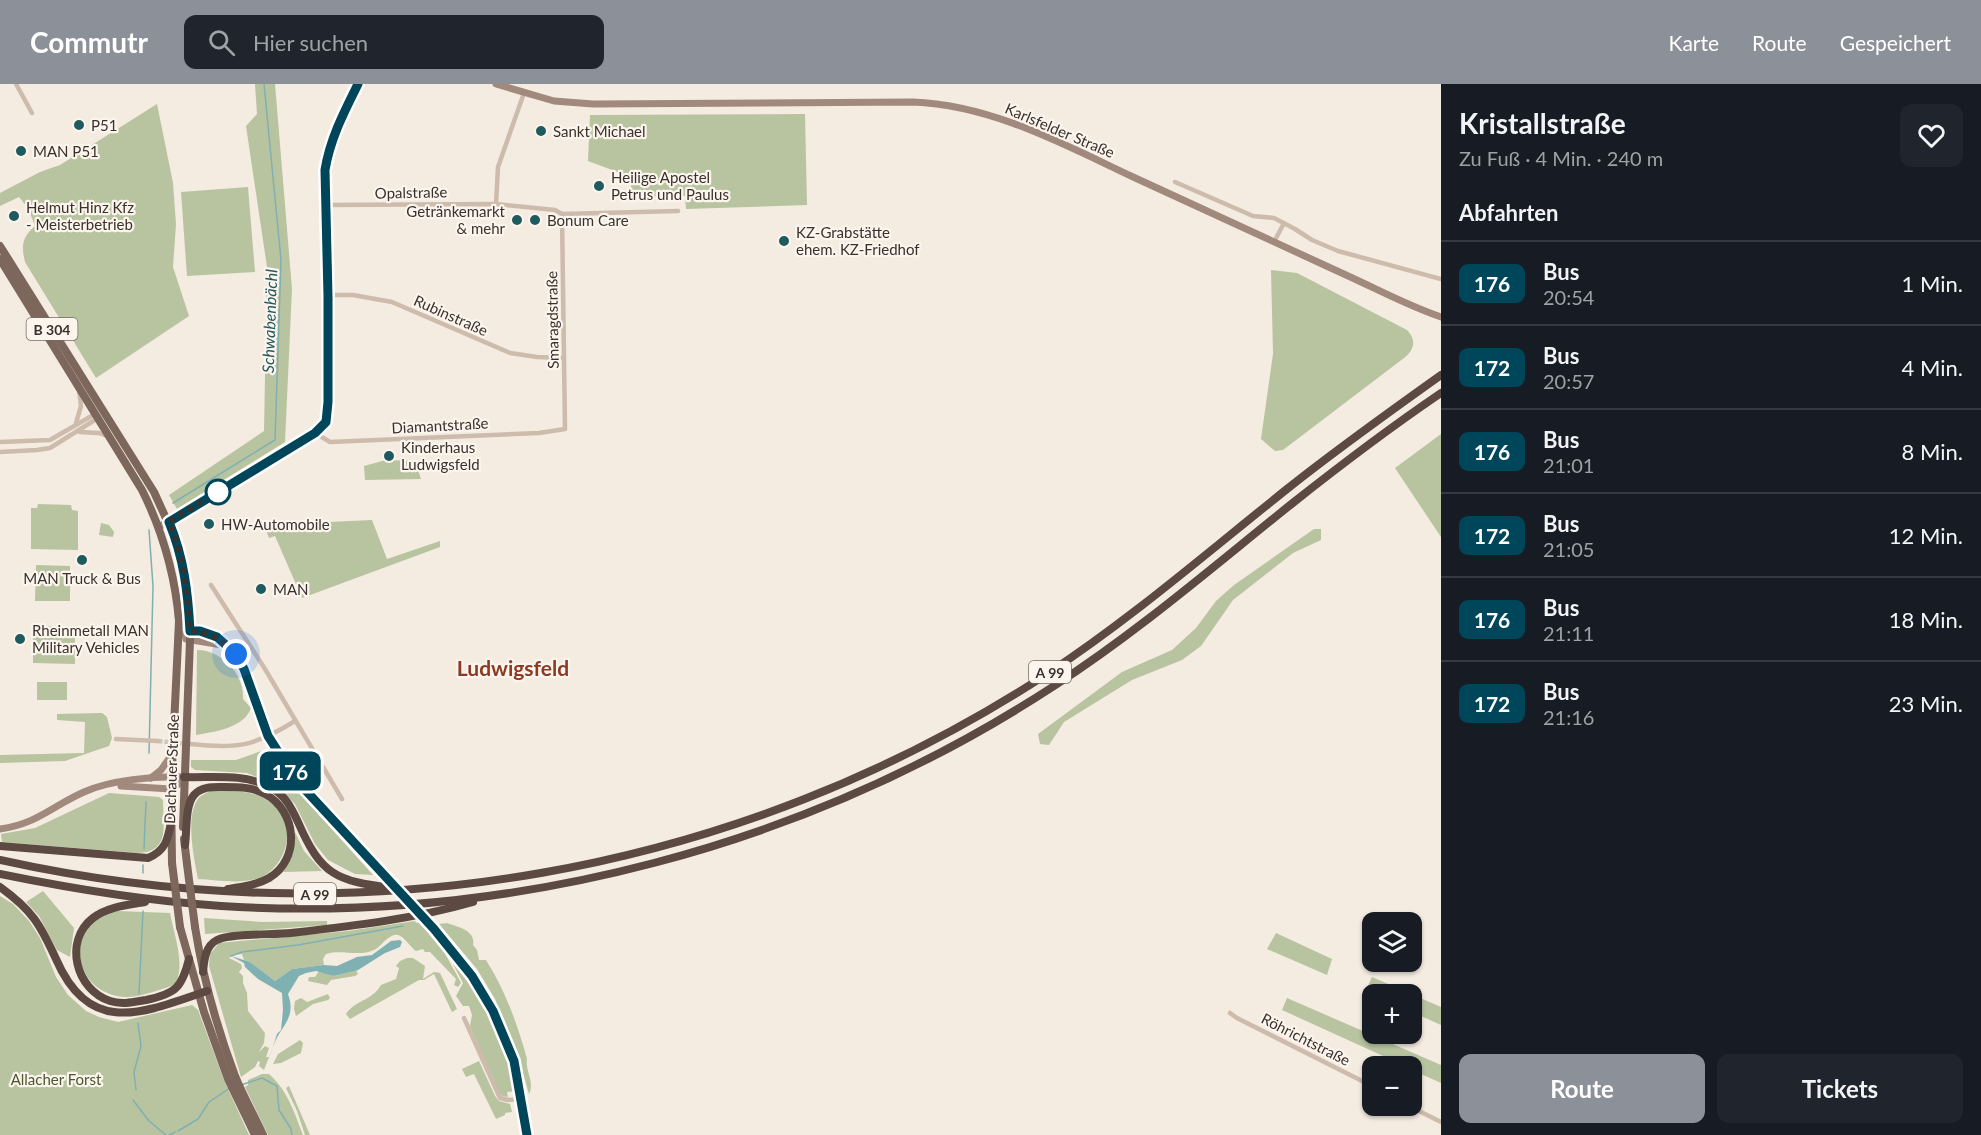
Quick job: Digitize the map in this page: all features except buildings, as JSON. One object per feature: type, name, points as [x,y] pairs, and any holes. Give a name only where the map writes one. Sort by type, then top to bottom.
[{"type":"highway","name":"A 99","points":[[0,860],[112,882],[216,892],[286,894],[413,890],[548,872],[642,852],[691,838],[780,808],[892,761],[1007,700],[1103,636],[1291,486],[1441,375]]},
{"type":"highway","name":"A 99","points":[[0,874],[77,889],[156,900],[249,907],[351,908],[429,903],[508,893],[611,873],[674,858],[733,840],[849,796],[970,737],[1019,708],[1104,653],[1297,500],[1441,393]]},
{"type":"highway","points":[[184,779],[234,777],[253,780],[271,787],[286,799],[311,851],[328,870],[355,882],[413,890]]},
{"type":"highway","points":[[185,844],[190,801],[196,793],[205,788],[254,789],[272,798],[284,812],[291,830],[291,844],[286,859],[278,871],[258,883],[216,892]]},
{"type":"highway","points":[[0,846],[148,858],[163,849],[171,822]]},
{"type":"highway","points":[[0,888],[25,907],[37,921],[47,937],[69,987],[84,1002],[100,1010],[115,1013],[134,1012],[203,992]]},
{"type":"highway","points":[[203,972],[207,952],[218,940],[394,919],[437,912],[508,893]]},
{"type":"highway","points":[[156,900],[102,912],[87,923],[82,929],[76,950],[82,979],[95,994],[108,1000],[118,1003],[138,1001],[154,998],[177,989],[184,978],[189,959]]},
{"type":"main road","name":"Dachauer Straße","points":[[0,246],[109,437],[142,490],[159,526],[169,558],[177,594],[178,636],[171,822],[172,863],[180,927],[189,959],[255,1135]]},
{"type":"main road","name":"Dachauer Straße","points":[[0,260],[78,387],[154,492],[179,549],[185,577],[190,631],[183,830],[203,972],[203,992]]},
{"type":"main road","name":"Dachauer Straße","points":[[238,1091],[263,1135]]},
{"type":"street","points":[[16,84],[32,113]]},
{"type":"street","points":[[159,526],[324,426],[327,416],[328,296],[325,170],[328,151],[358,84]]},
{"type":"street","name":"Karlsfelder Straße","points":[[496,84],[554,101],[593,104],[928,102],[986,114],[1041,134],[1274,243],[1441,317]]},
{"type":"street","points":[[496,204],[498,167],[524,93]]},
{"type":"street","points":[[1175,182],[1253,216],[1274,218],[1312,240],[1338,251],[1441,279]]},
{"type":"street","name":"Opalstraße","points":[[326,206],[496,204],[555,210],[562,214],[678,211]]},
{"type":"street","name":"Smaragdstraße","points":[[562,214],[566,426]]},
{"type":"street","points":[[1274,243],[1284,224]]},
{"type":"street","name":"Rubinstraße","points":[[328,296],[353,295],[392,302],[510,353],[564,358]]},
{"type":"street","points":[[75,425],[81,406],[78,387]]},
{"type":"street","points":[[0,442],[50,440],[98,415]]},
{"type":"street","points":[[0,452],[50,448],[77,432],[98,415]]},
{"type":"street","name":"Diamantstraße","points":[[315,433],[330,442],[539,433],[565,429],[566,426]]},
{"type":"street","points":[[77,432],[99,433],[109,437]]},
{"type":"street","points":[[211,585],[342,799]]},
{"type":"street","points":[[178,636],[190,631],[208,633],[236,654],[268,736],[297,781],[461,960],[493,1011],[514,1061],[527,1135]]},
{"type":"street","points":[[178,636],[227,646]]},
{"type":"street","points":[[190,744],[230,748],[246,745],[295,722]]},
{"type":"street","points":[[116,739],[158,741]]},
{"type":"street","points":[[147,779],[161,770],[173,753]]},
{"type":"street","points":[[0,829],[25,824],[85,791],[106,785],[172,777],[184,779]]},
{"type":"street","points":[[106,785],[171,789],[184,779]]},
{"type":"street","name":"Röhrichtstraße","points":[[1230,1012],[1237,1018],[1362,1081]]},
{"type":"street","points":[[464,1018],[500,1098],[522,1099]]},
{"type":"street","points":[[1422,1112],[1441,1122]]},
{"type":"green space","points":[[255,84],[275,84],[292,289],[285,442],[177,509],[169,495],[264,431],[267,267],[246,126],[257,114]]},
{"type":"green space","points":[[157,104],[173,183],[176,224],[173,267],[189,316],[96,378],[25,262],[24,242],[27,234],[35,226],[28,208],[19,197],[0,206],[0,193],[40,172],[60,165]]},
{"type":"green space","points":[[805,114],[807,205],[686,209],[685,196],[631,197],[631,177],[588,161],[590,115]]},
{"type":"green space","points":[[248,187],[255,272],[187,276],[181,192]]},
{"type":"green space","points":[[1271,270],[1297,273],[1407,330],[1413,341],[1410,352],[1404,358],[1283,450],[1275,451],[1261,439],[1273,354]]},
{"type":"green space","points":[[1441,434],[1441,537],[1395,468]]},
{"type":"green space","points":[[386,460],[415,461],[421,479],[365,480],[364,466]]},
{"type":"green space","points":[[38,504],[71,505],[72,510],[78,511],[78,550],[31,549],[31,508],[37,508]]},
{"type":"green space","points":[[372,520],[387,559],[440,541],[440,547],[302,598],[275,536],[269,538],[264,525]]},
{"type":"green space","points":[[101,523],[109,525],[114,532],[113,537],[99,535]]},
{"type":"green space","points":[[1314,529],[1321,529],[1321,540],[1293,553],[1233,600],[1201,646],[1182,660],[1132,680],[1064,722],[1049,745],[1040,744],[1038,734],[1122,672],[1172,650],[1196,628],[1216,601],[1234,585]]},
{"type":"green space","points":[[36,565],[70,566],[70,601],[35,601]]},
{"type":"green space","points":[[33,626],[75,627],[75,664],[33,663]]},
{"type":"green space","points":[[197,650],[215,654],[230,666],[240,681],[243,699],[251,708],[247,715],[235,725],[196,735]]},
{"type":"green space","points":[[37,682],[67,682],[67,700],[37,700]]},
{"type":"green space","points":[[102,713],[107,717],[112,738],[109,746],[65,761],[0,763],[0,755],[84,753],[85,722],[57,720],[57,714]]},
{"type":"green space","points":[[267,749],[285,777],[373,875],[355,874],[328,860],[315,844],[295,804],[276,785],[247,773],[195,770],[191,767],[191,760],[236,760]]},
{"type":"green space","points":[[210,791],[255,794],[270,802],[284,817],[287,825],[287,843],[276,866],[262,877],[247,881],[198,879],[194,860],[192,816],[198,799]]},
{"type":"green space","points":[[109,793],[159,797],[163,800],[163,835],[156,848],[138,853],[2,842],[1,834],[35,828]]},
{"type":"green space","points":[[295,832],[304,851],[322,871],[283,872],[293,853]]},
{"type":"green space","points":[[43,891],[74,928],[70,957],[57,950],[39,916],[26,902]]},
{"type":"green space","name":"Allacher Forst","points":[[0,896],[13,904],[29,921],[40,938],[56,977],[68,995],[86,1011],[118,1022],[192,1005],[198,1010],[224,1080],[249,1135],[0,1135]]},
{"type":"green space","points":[[118,911],[170,913],[179,959],[175,985],[143,995],[125,997],[112,995],[92,982],[81,962],[80,950],[83,939],[95,921]]},
{"type":"green space","points":[[204,918],[262,922],[327,921],[327,925],[205,934]]},
{"type":"green space","points":[[420,922],[441,946],[461,983],[458,987],[454,985],[456,979],[430,952],[425,952],[423,949],[416,951],[398,935],[391,936],[377,948],[368,952],[326,954],[323,959],[324,965],[292,969],[275,981],[244,960],[242,954],[229,958],[241,964],[242,968],[239,972],[243,976],[247,993],[248,1011],[265,1033],[264,1043],[259,1052],[265,1046],[269,1048],[266,1057],[269,1057],[264,1070],[259,1066],[258,1061],[255,1067],[241,1077],[209,966],[210,954],[219,943],[348,931]]},
{"type":"green space","points":[[447,923],[461,928],[472,936],[479,960],[486,960],[505,996],[527,1059],[531,1085],[529,1094],[515,1045],[495,999],[477,969],[439,924]]},
{"type":"green space","points":[[1276,933],[1332,959],[1327,975],[1267,949]]},
{"type":"green space","points":[[407,958],[413,958],[425,966],[423,979],[434,972],[440,973],[457,1009],[452,1012],[434,974],[350,1019],[346,1014],[350,1009],[373,994],[381,985],[396,979],[399,968],[396,966]]},
{"type":"green space","points":[[454,963],[474,985],[500,1040],[515,1089],[515,1091],[507,1092],[508,1097],[499,1093],[470,1026],[472,1015],[469,1006],[463,1006],[456,996],[463,983]]},
{"type":"green space","points":[[356,970],[358,974],[355,976],[331,980],[327,985],[308,981],[309,977],[315,977],[319,971],[335,976]]},
{"type":"green space","points":[[1372,977],[1388,984],[1369,984]]},
{"type":"green space","points":[[328,994],[330,998],[328,1000],[313,1004],[296,1016],[295,1001],[301,998],[307,1002]]},
{"type":"green space","points":[[1287,998],[1362,1031],[1362,1044],[1393,1044],[1420,1056],[1383,1056],[1282,1010]]},
{"type":"green space","points":[[1422,998],[1441,1007],[1441,1025],[1422,1016]]},
{"type":"green space","points":[[300,1040],[303,1043],[301,1053],[281,1063],[273,1064],[278,1054]]},
{"type":"green space","points":[[1422,1057],[1441,1065],[1441,1083],[1422,1074]]},
{"type":"green space","points":[[479,1061],[495,1096],[499,1101],[510,1104],[512,1112],[505,1113],[496,1119],[474,1074],[466,1077],[462,1069]]},
{"type":"green space","points":[[262,1074],[269,1074],[281,1087],[290,1102],[303,1135],[268,1135],[245,1087],[248,1085],[248,1080]]},
{"type":"green space","points":[[289,1086],[310,1135],[305,1135],[286,1088]]},
{"type":"water","points":[[400,940],[402,942],[400,947],[385,953],[358,970],[334,976],[316,971],[299,976],[288,994],[291,1005],[290,1015],[273,1048],[277,1034],[281,1030],[282,993],[258,979],[245,967],[244,963],[231,956],[250,962],[275,981],[292,969],[324,965],[337,966],[357,957],[372,955],[391,941]]},
{"type":"waterway","name":"Schwabenbächl","points":[[173,503],[275,440],[281,260],[264,84]]},
{"type":"waterway","name":"Schwabenbächl","points":[[149,530],[153,586],[149,753]]},
{"type":"waterway","name":"Schwabenbächl","points":[[144,849],[146,802]]},
{"type":"waterway","name":"Schwabenbächl","points":[[143,865],[143,873]]},
{"type":"waterway","name":"Schwabenbächl","points":[[139,994],[143,911]]},
{"type":"waterway","points":[[231,956],[242,952],[298,945],[403,926]]},
{"type":"waterway","name":"Schwabenbächl","points":[[136,1090],[134,1072],[141,1046],[138,1023]]},
{"type":"waterway","name":"Schwabenbächl","points":[[241,1085],[262,1078],[277,1086],[279,1110],[291,1129],[292,1135]]},
{"type":"waterway","name":"Schwabenbächl","points":[[178,1131],[198,1119],[209,1102],[230,1088]]},
{"type":"waterway","name":"Schwabenbächl","points":[[133,1100],[149,1121],[166,1135]]},
{"type":"waterway","name":"Schwabenbächl","points":[[169,1135],[175,1132]]},
{"type":"tunnel","points":[[158,741],[188,744]]},
{"type":"bus line","name":"176","points":[[358,84],[328,151],[325,170],[328,296],[326,422],[315,433],[169,522],[179,549],[187,585],[190,631],[200,631],[217,637],[236,654],[244,669],[268,736],[283,762],[330,819],[434,929],[472,976],[493,1011],[514,1061],[527,1135]]},
{"type":"place","name":"P51","points":[[79,125]]},
{"type":"place","name":"Sankt Michael","points":[[541,131]]},
{"type":"place","name":"MAN P51","points":[[21,151]]},
{"type":"place","name":"Heilige Apostel Petrus und Paulus","points":[[599,186]]},
{"type":"place","name":"Helmut Hinz Kfz - Meisterbetrieb","points":[[14,216]]},
{"type":"place","name":"Getränkemarkt & mehr","points":[[517,220]]},
{"type":"place","name":"Bonum Care","points":[[535,220]]},
{"type":"place","name":"KZ-Grabstätte ehem. KZ-Friedhof","points":[[784,241]]},
{"type":"place","name":"Kinderhaus Ludwigsfeld","points":[[389,456]]},
{"type":"place","name":"HW-Automobile","points":[[209,524]]},
{"type":"place","name":"MAN Truck & Bus","points":[[82,560]]},
{"type":"place","name":"MAN","points":[[261,589]]},
{"type":"place","name":"Rheinmetall MAN Military Vehicles","points":[[20,639]]},
{"type":"district","name":"Ludwigsfeld","points":[[513,667]]},
{"type":"route","points":[[218,492],[169,522],[179,549],[187,585],[190,631],[200,631],[217,637],[236,654]]}]
